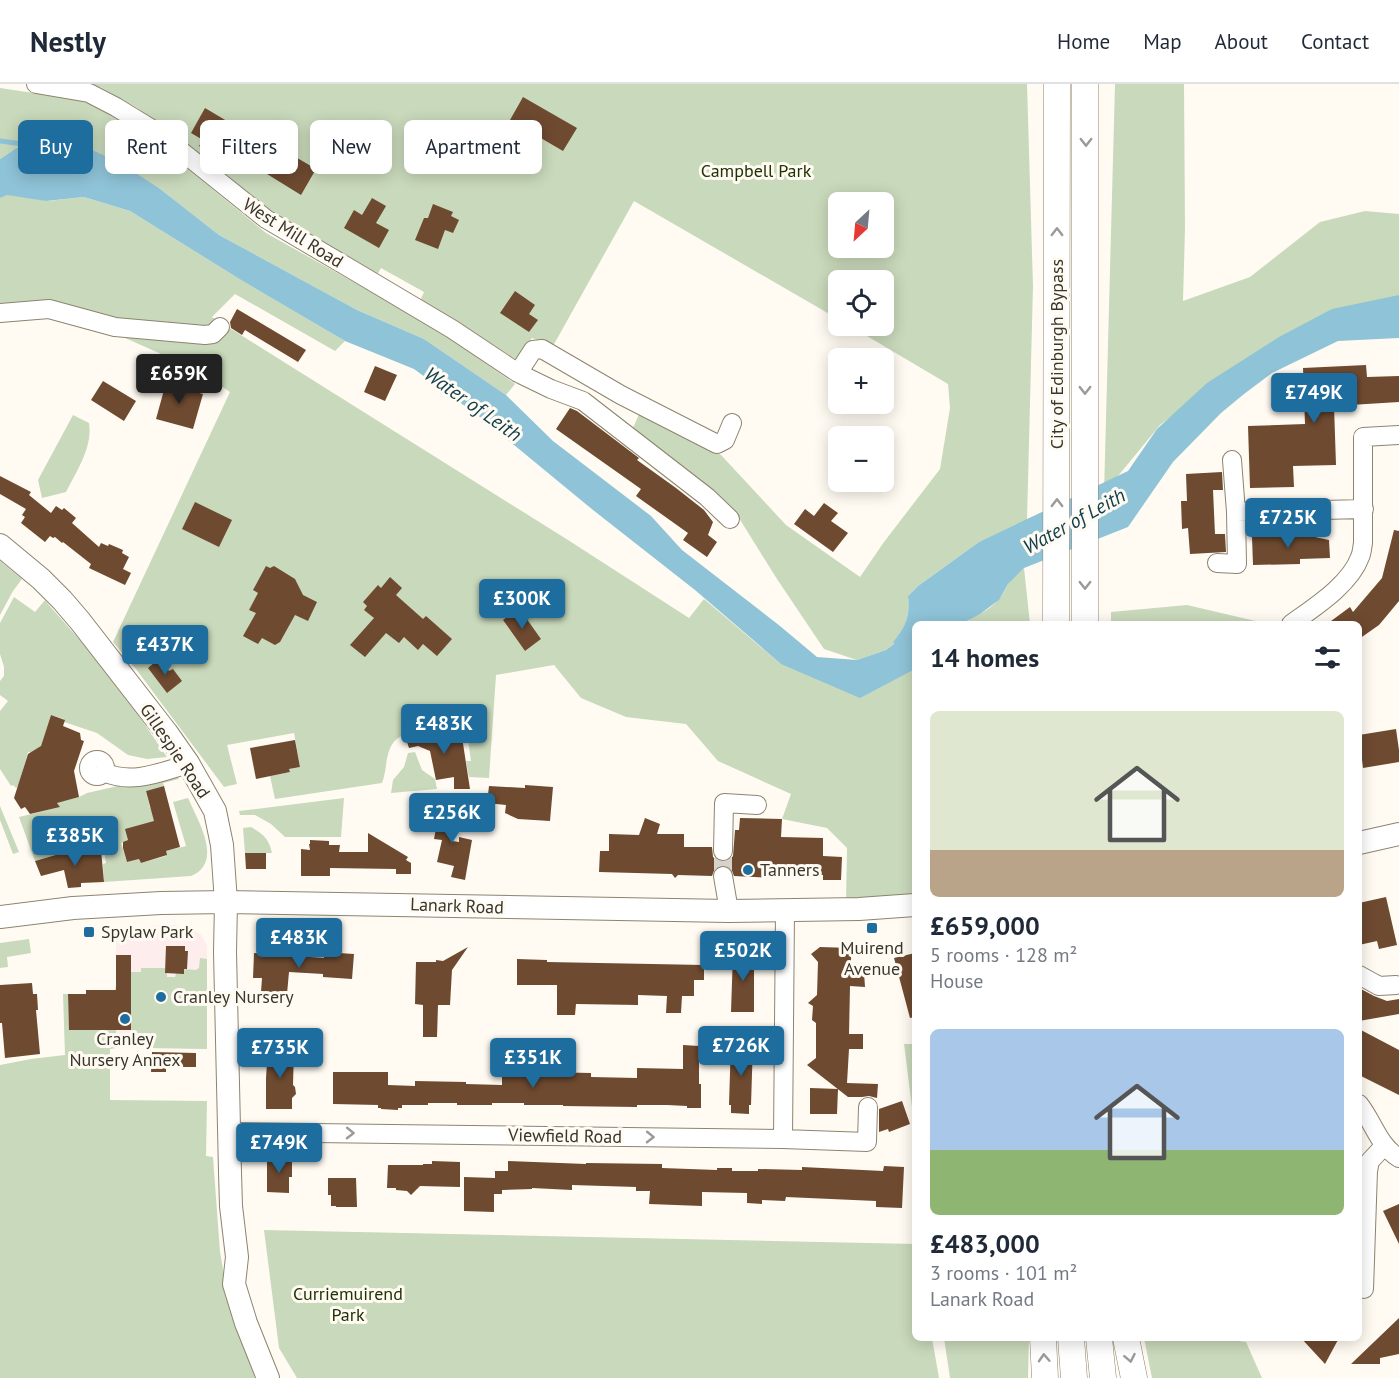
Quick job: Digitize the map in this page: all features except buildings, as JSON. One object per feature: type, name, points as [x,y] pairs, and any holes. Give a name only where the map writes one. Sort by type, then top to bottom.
[{"type":"highway","name":"City of Edinburgh Bypass","points":[[1056,621],[1057,84]]},
{"type":"highway","name":"City of Edinburgh Bypass","points":[[1085,84],[1085,621]]},
{"type":"highway","points":[[1043,1341],[1046,1378]]},
{"type":"highway","points":[[1071,1341],[1074,1378]]},
{"type":"highway","points":[[1099,1341],[1103,1378]]},
{"type":"highway","points":[[1127,1341],[1134,1378]]},
{"type":"main road","name":"Gillespie Road","points":[[0,545],[41,579],[80,621],[167,733],[188,764],[214,811],[222,845],[226,902],[225,952],[231,1206],[237,1257]]},
{"type":"main road","points":[[1362,842],[1399,834]]},
{"type":"main road","name":"Lanark Road","points":[[0,917],[73,908],[226,902],[729,911],[859,909],[912,905]]},
{"type":"main road","points":[[237,1257],[234,1284],[246,1323],[268,1378]]},
{"type":"main road","points":[[237,1257],[259,1323],[283,1378]]},
{"type":"street","name":"West Mill Road","points":[[36,84],[89,93],[160,134],[266,219],[431,317],[518,373],[550,389],[583,401],[707,497],[730,519]]},
{"type":"street","points":[[0,313],[49,309],[115,327],[205,335],[213,334],[220,327]]},
{"type":"street","points":[[518,373],[533,350],[542,349],[621,395],[717,444],[725,440],[732,423]]},
{"type":"street","points":[[1295,621],[1341,584],[1360,559],[1364,509],[1363,437],[1399,435]]},
{"type":"street","points":[[1217,563],[1237,564],[1232,460]]},
{"type":"street","points":[[1236,513],[1364,509]]},
{"type":"street","points":[[104,772],[113,776],[135,778],[188,764]]},
{"type":"street","points":[[723,851],[724,803],[757,805]]},
{"type":"street","points":[[723,876],[729,911]]},
{"type":"street","points":[[783,1139],[785,911]]},
{"type":"street","points":[[1362,977],[1379,986],[1396,985]]},
{"type":"street","name":"Viewfield Road","points":[[229,1132],[867,1142],[868,1107]]},
{"type":"street","points":[[1362,1109],[1384,1146],[1399,1158]]},
{"type":"street","points":[[1364,1289],[1368,1171],[1370,1161],[1384,1146]]},
{"type":"shaded area","name":"Cranley Nursery","points":[[174,925],[190,928],[201,935],[207,945],[207,1049],[116,1048],[116,927]]},
{"type":"green space","name":"Campbell Park","points":[[47,84],[1027,84],[1033,286],[1027,520],[979,542],[918,586],[908,596],[908,615],[904,626],[893,642],[894,644],[886,650],[857,660],[824,649],[734,510],[633,428],[640,412],[721,455],[786,525],[860,577],[940,469],[950,408],[948,384],[894,352],[894,348],[887,348],[867,336],[894,336],[894,270],[828,270],[828,313],[634,201],[553,346],[532,338],[516,359],[420,301],[424,292],[381,268],[376,277],[253,202],[225,174],[298,174],[298,120],[200,120],[200,154],[188,144],[188,120],[154,120],[100,87],[97,93]]},
{"type":"green space","points":[[1115,84],[1184,84],[1183,301],[1250,277],[1320,222],[1365,211],[1399,214],[1399,310],[1247,359],[1160,425],[1104,493]]},
{"type":"green space","points":[[0,88],[87,101],[122,120],[105,120],[105,156],[93,150],[93,120],[18,120],[18,147],[0,159]]},
{"type":"green space","points":[[188,169],[266,233],[432,326],[515,384],[506,395],[424,339],[357,310],[219,235],[159,188],[137,174],[188,174]]},
{"type":"green space","points":[[6,194],[48,201],[84,197],[130,211],[345,341],[335,351],[235,294],[212,317],[689,618],[704,599],[781,664],[912,666],[912,896],[846,902],[847,848],[827,828],[782,819],[791,794],[718,761],[686,724],[626,717],[581,698],[554,665],[496,675],[489,778],[469,777],[466,761],[471,761],[467,733],[463,732],[461,725],[406,734],[399,738],[390,748],[382,783],[275,799],[270,776],[290,772],[289,769],[300,767],[294,733],[227,745],[237,784],[224,787],[136,669],[113,642],[230,392],[195,369],[116,334],[55,316],[0,319],[0,198]],"holes":[[[515,611],[520,618],[524,615],[541,639],[525,651],[503,620]]]},
{"type":"green space","points":[[73,415],[89,423],[90,432],[86,450],[66,492],[42,498],[38,480]]},
{"type":"green space","points":[[0,561],[22,579],[0,615]]},
{"type":"green space","points":[[1024,568],[1030,621],[969,621],[995,603],[1010,581]]},
{"type":"green space","points":[[14,597],[35,612],[45,600],[101,664],[167,757],[147,759],[128,755],[97,733],[51,715],[40,749],[36,749],[33,753],[28,752],[21,777],[49,786],[64,801],[87,793],[175,773],[179,779],[146,791],[150,808],[167,803],[171,817],[121,843],[127,862],[139,859],[141,863],[166,856],[166,851],[186,846],[173,802],[188,798],[206,840],[206,861],[201,870],[191,876],[104,882],[103,864],[106,863],[104,850],[78,853],[79,870],[72,872],[66,852],[35,861],[19,817],[60,807],[52,796],[26,781],[16,788],[11,786],[0,769],[0,711],[8,701],[0,695],[0,681],[4,676],[4,667],[0,654],[0,623]]},
{"type":"green space","points":[[1187,605],[1255,621],[1111,621],[1111,612]]},
{"type":"green space","points":[[415,752],[422,770],[435,779],[437,789],[391,793],[393,780],[404,767],[408,753]]},
{"type":"green space","points":[[344,798],[341,837],[285,837],[271,824],[255,815],[240,815],[239,811]]},
{"type":"green space","points":[[0,806],[19,852],[13,854],[0,820]]},
{"type":"green space","points":[[251,827],[265,838],[272,853],[245,853],[243,828]]},
{"type":"green space","points":[[29,939],[31,953],[7,957],[8,967],[0,968],[0,943]]},
{"type":"green space","points":[[200,958],[207,959],[207,1049],[150,1048],[150,1033],[131,1033],[131,1006],[116,1006],[116,1048],[110,1049],[110,1100],[207,1101],[206,1156],[213,1157],[220,1252],[230,1309],[255,1378],[0,1378],[0,1065],[65,1055],[63,994],[68,994],[69,1026],[86,1026],[116,986],[131,986],[131,972],[141,972],[141,968],[165,968],[167,977],[175,977],[176,973],[184,973],[184,969],[199,968]]},
{"type":"green space","points":[[904,1044],[912,1044],[912,1107]]},
{"type":"green space","name":"Curriemuirend Park","points":[[264,1230],[912,1244],[912,1341],[933,1341],[939,1378],[297,1378],[279,1348]]},
{"type":"green space","points":[[944,1341],[1029,1341],[1028,1378],[950,1378]]},
{"type":"green space","points":[[1145,1341],[1246,1342],[1262,1378],[1152,1378]]},
{"type":"water","name":"Water of Leith","points":[[18,147],[18,174],[93,174],[93,150],[105,156],[105,174],[137,174],[159,188],[219,235],[357,310],[424,339],[506,395],[553,441],[651,516],[682,550],[817,657],[857,660],[886,650],[894,644],[893,642],[904,626],[908,616],[908,596],[918,586],[979,542],[1128,471],[1157,429],[1207,383],[1279,337],[1332,309],[1399,295],[1399,338],[1338,341],[1272,373],[1221,413],[1173,462],[1128,527],[1024,568],[1008,584],[999,600],[967,621],[912,621],[912,671],[860,698],[781,664],[695,590],[480,417],[414,369],[345,341],[130,211],[84,197],[46,201],[7,195],[0,198],[0,159]]},
{"type":"waterway","points":[[0,141],[18,143]]},
{"type":"tunnel","points":[[723,851],[723,876]]},
{"type":"place","name":"Tanners","points":[[748,870]]},
{"type":"place","name":"Muirend Avenue","points":[[872,928]]},
{"type":"place","name":"Spylaw Park","points":[[89,932]]},
{"type":"place","name":"Cranley Nursery","points":[[161,997]]},
{"type":"place","name":"Cranley Nursery Annex","points":[[125,1019]]}]
